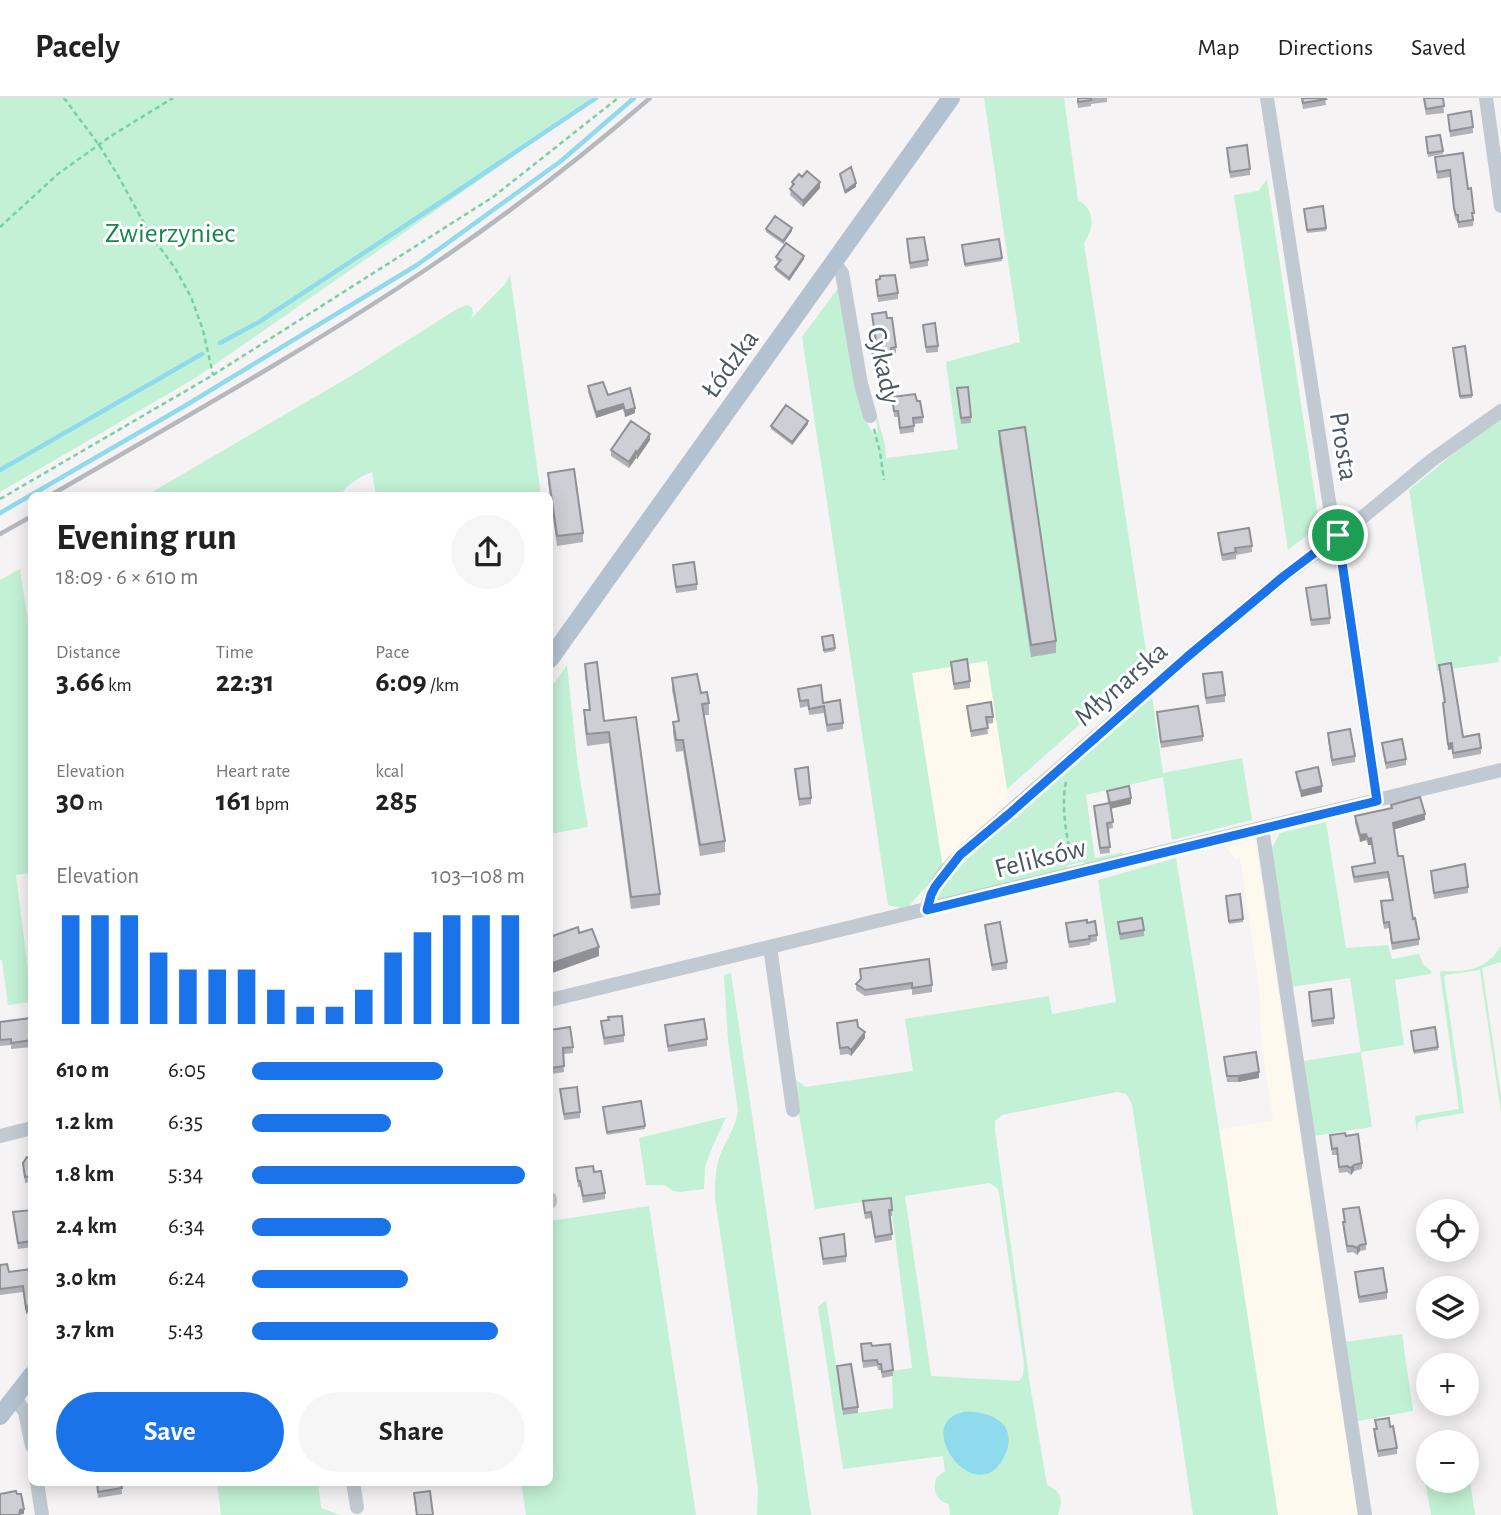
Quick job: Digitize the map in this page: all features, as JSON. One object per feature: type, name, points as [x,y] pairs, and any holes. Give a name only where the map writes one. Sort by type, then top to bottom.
[{"type":"main road","name":"Łódzka","points":[[553,655],[951,98]]},
{"type":"main road","points":[[0,1416],[28,1380]]},
{"type":"street","name":"Prosta","points":[[1267,98],[1331,514],[1338,535],[1377,801]]},
{"type":"street","points":[[1486,98],[1501,206]]},
{"type":"street","name":"Cykady","points":[[834,262],[842,272],[870,416]]},
{"type":"street","name":"Młynarska","points":[[927,910],[935,887],[960,855],[1196,649],[1432,460],[1501,411]]},
{"type":"street","name":"Feliksów","points":[[553,999],[1501,770]]},
{"type":"street","points":[[1262,828],[1366,1515]]},
{"type":"street","points":[[770,947],[793,1110]]},
{"type":"street","points":[[0,1136],[28,1129]]},
{"type":"street","points":[[15,1398],[26,1412],[28,1423]]},
{"type":"street","points":[[38,1486],[42,1515]]},
{"type":"street","points":[[354,1486],[357,1507]]},
{"type":"path","points":[[64,98],[126,187],[150,234],[175,268],[191,297],[203,330],[213,375]]},
{"type":"path","points":[[0,227],[53,178],[173,98]]},
{"type":"path","points":[[0,499],[213,375],[493,197],[618,98]]},
{"type":"path","name":"Cykady","points":[[870,416],[884,480]]},
{"type":"path","points":[[1068,762],[1065,815],[1069,848],[1077,873]]},
{"type":"shaded area","points":[[988,661],[1009,806],[943,868],[912,673]]},
{"type":"shaded area","points":[[1255,839],[1358,1515],[1277,1515],[1219,1130],[1273,1120],[1261,1041],[1259,986],[1240,858],[1235,859],[1225,846]]},
{"type":"green space","name":"Zwierzyniec","points":[[0,98],[597,98],[197,377],[0,492]]},
{"type":"green space","points":[[984,98],[1064,98],[1078,200],[1088,209],[1092,220],[1084,243],[1148,664],[1007,789],[987,661],[912,673],[943,868],[908,907],[902,908],[888,905],[802,337],[839,287],[860,398],[874,435],[878,432],[874,406],[886,458],[958,449],[946,362],[1020,342]]},
{"type":"green space","points":[[1267,179],[1318,516],[1311,532],[1288,550],[1234,195],[1258,191]]},
{"type":"green space","points":[[510,274],[541,492],[375,492],[372,472],[354,481],[343,492],[152,492],[356,373],[457,309],[467,305],[472,307],[471,319],[505,284]]},
{"type":"green space","points":[[1501,418],[1501,656],[1498,657],[1499,662],[1437,671],[1409,490]]},
{"type":"green space","points":[[20,569],[28,622],[28,874],[16,875],[28,970],[28,1002],[8,1005],[0,960],[0,580]]},
{"type":"green space","points":[[567,665],[578,767],[588,827],[553,833],[553,685]]},
{"type":"green space","points":[[1152,696],[1163,773],[1242,758],[1252,820],[1172,840],[1163,777],[1086,795],[1095,858],[1123,852],[1121,856],[1090,864],[1081,862],[1067,866],[1066,869],[921,906],[1034,798]]},
{"type":"green space","points":[[1326,822],[1346,948],[1388,945],[1392,959],[1419,954],[1423,964],[1432,972],[1395,980],[1404,1045],[1361,1052],[1350,978],[1291,987],[1271,850],[1280,833]]},
{"type":"green space","points":[[1176,858],[1278,1515],[1193,1515],[1132,1104],[1126,1094],[1117,1092],[1002,1115],[995,1121],[1030,1385],[1047,1485],[1056,1490],[1060,1497],[1058,1515],[950,1515],[949,1504],[941,1500],[935,1491],[936,1478],[945,1471],[943,1456],[843,1469],[818,1307],[826,1300],[844,1415],[893,1408],[892,1371],[912,1368],[890,1198],[815,1209],[793,1078],[806,1087],[913,1071],[905,1019],[1049,996],[1052,1014],[1116,1002],[1098,880]],"holes":[[[989,1183],[997,1188],[1024,1364],[1023,1376],[1019,1381],[931,1376],[905,1196]]]},
{"type":"green space","points":[[1501,946],[1501,962],[1482,968],[1501,1096],[1501,1113],[1480,970],[1446,975],[1444,977],[1464,1113],[1422,1120],[1418,1123],[1417,1131],[1415,1116],[1459,1109],[1440,973],[1468,970],[1483,965]]},
{"type":"green space","points":[[731,973],[811,1515],[757,1515],[758,1488],[715,1198],[718,1164],[738,1111],[728,1040],[724,975]]},
{"type":"green space","points":[[1361,1052],[1372,1127],[1314,1136],[1303,1061]]},
{"type":"green space","points":[[726,1117],[705,1167],[704,1189],[680,1192],[664,1185],[646,1185],[639,1138]]},
{"type":"green space","points":[[649,1206],[696,1515],[526,1515],[522,1486],[553,1486],[553,1221]]},
{"type":"green space","points":[[1402,1334],[1413,1411],[1358,1421],[1345,1342]]},
{"type":"green space","points":[[217,1486],[318,1486],[321,1508],[340,1515],[221,1515]]},
{"type":"green space","points":[[1427,1493],[1472,1493],[1475,1515],[1431,1515]]},
{"type":"water","points":[[963,1412],[992,1417],[1005,1427],[1008,1444],[1005,1455],[989,1473],[976,1474],[967,1471],[951,1456],[946,1446],[944,1427],[951,1418]]},
{"type":"building","points":[[1078,98],[1091,98],[1091,100],[1078,102]]},
{"type":"building","points":[[1302,98],[1325,98],[1326,99],[1303,103]]},
{"type":"building","points":[[1424,98],[1443,98],[1444,106],[1426,109]]},
{"type":"building","points":[[1471,111],[1473,127],[1450,131],[1448,115]]},
{"type":"building","points":[[1440,135],[1443,151],[1428,153],[1426,137]]},
{"type":"building","points":[[1247,145],[1250,169],[1230,172],[1227,148]]},
{"type":"building","points":[[1463,153],[1474,213],[1473,220],[1458,222],[1450,170],[1437,172],[1435,157]]},
{"type":"building","points":[[851,167],[856,183],[845,191],[840,174]]},
{"type":"building","points":[[807,171],[820,182],[803,201],[790,189],[799,174],[802,177]]},
{"type":"building","points":[[1323,206],[1326,228],[1307,230],[1304,209]]},
{"type":"building","points":[[775,216],[792,228],[783,241],[766,229]]},
{"type":"building","points":[[924,237],[928,260],[910,263],[907,239]]},
{"type":"building","points":[[999,239],[1002,258],[965,264],[962,245]]},
{"type":"building","points":[[786,243],[804,256],[789,278],[775,267],[781,260],[776,257]]},
{"type":"building","points":[[895,275],[898,293],[878,296],[876,280],[880,279],[880,276]]},
{"type":"building","points":[[886,312],[887,318],[892,318],[896,347],[891,348],[891,353],[873,356],[871,343],[876,342],[872,314]]},
{"type":"building","points":[[935,323],[938,346],[926,347],[923,325]]},
{"type":"building","points":[[1465,346],[1472,395],[1460,396],[1453,348]]},
{"type":"building","points":[[603,382],[608,395],[630,388],[635,408],[625,411],[623,404],[596,412],[588,386]]},
{"type":"building","points":[[968,387],[971,417],[961,418],[957,388]]},
{"type":"building","points":[[915,394],[917,401],[920,401],[923,417],[913,418],[914,426],[900,428],[898,411],[894,411],[892,397]]},
{"type":"building","points":[[786,405],[808,421],[792,442],[771,426]]},
{"type":"building","points":[[631,421],[650,434],[629,462],[611,450]]},
{"type":"building","points":[[1025,427],[1056,641],[1031,645],[999,431]]},
{"type":"building","points":[[574,469],[583,533],[557,536],[553,492],[551,492],[548,473]]},
{"type":"building","points":[[1249,528],[1252,546],[1235,548],[1236,552],[1222,555],[1218,533]]},
{"type":"building","points":[[694,562],[697,584],[676,587],[673,565]]},
{"type":"building","points":[[1326,585],[1330,618],[1311,620],[1306,588]]},
{"type":"building","points":[[833,635],[835,648],[824,650],[822,637]]},
{"type":"building","points":[[967,659],[970,681],[954,684],[951,662]]},
{"type":"building","points":[[597,662],[604,721],[636,717],[660,894],[631,897],[609,732],[587,734],[584,710],[590,710],[585,664]]},
{"type":"building","points":[[1451,663],[1463,737],[1479,734],[1481,748],[1453,753],[1452,743],[1448,744],[1439,665]]},
{"type":"building","points":[[1222,672],[1225,695],[1206,698],[1203,674]]},
{"type":"building","points":[[697,674],[701,693],[707,692],[709,703],[702,704],[725,841],[700,845],[683,740],[676,740],[673,722],[679,721],[672,678]]},
{"type":"building","points":[[821,685],[823,703],[840,700],[843,723],[827,725],[824,706],[809,709],[808,700],[800,701],[798,689]]},
{"type":"building","points":[[991,702],[993,717],[986,717],[988,728],[971,731],[967,706]]},
{"type":"building","points":[[1198,706],[1203,736],[1161,742],[1157,712]]},
{"type":"building","points":[[1350,729],[1355,756],[1332,760],[1328,733]]},
{"type":"building","points":[[1402,739],[1406,759],[1386,763],[1382,743]]},
{"type":"building","points":[[808,767],[811,798],[799,799],[795,769]]},
{"type":"building","points":[[1318,767],[1322,786],[1301,791],[1296,772]]},
{"type":"building","points":[[1129,786],[1131,798],[1110,803],[1107,791]]},
{"type":"building","points":[[1420,797],[1425,814],[1393,823],[1398,856],[1403,856],[1413,919],[1415,918],[1419,939],[1392,943],[1389,922],[1384,923],[1381,901],[1393,900],[1388,872],[1354,877],[1352,867],[1375,863],[1371,838],[1368,839],[1366,834],[1360,835],[1355,816],[1392,808],[1391,805]]},
{"type":"building","points":[[1110,803],[1113,822],[1107,823],[1110,847],[1100,848],[1094,806]]},
{"type":"building","points":[[1465,864],[1468,887],[1434,893],[1431,871]]},
{"type":"building","points":[[1240,894],[1243,919],[1229,921],[1226,896]]},
{"type":"building","points":[[1142,918],[1144,930],[1120,934],[1118,922]]},
{"type":"building","points":[[1087,920],[1087,923],[1095,921],[1097,935],[1089,936],[1090,939],[1069,942],[1066,923]]},
{"type":"building","points":[[1000,922],[1007,962],[992,965],[985,925]]},
{"type":"building","points":[[578,927],[579,933],[592,929],[599,947],[553,963],[553,936]]},
{"type":"building","points":[[929,959],[932,985],[912,988],[912,983],[865,990],[856,984],[861,979],[860,969]]},
{"type":"building","points":[[1331,989],[1334,1018],[1312,1021],[1309,992]]},
{"type":"building","points":[[622,1016],[624,1035],[604,1038],[601,1021],[609,1020],[608,1017]]},
{"type":"building","points":[[28,1018],[28,1041],[11,1043],[11,1039],[0,1040],[0,1022]]},
{"type":"building","points":[[704,1019],[707,1039],[668,1046],[665,1025]]},
{"type":"building","points":[[857,1020],[858,1027],[865,1032],[851,1050],[848,1047],[840,1048],[837,1023]]},
{"type":"building","points":[[570,1027],[573,1047],[563,1048],[564,1066],[553,1068],[553,1030]]},
{"type":"building","points":[[1435,1027],[1438,1047],[1414,1051],[1411,1031]]},
{"type":"building","points":[[1256,1052],[1259,1072],[1227,1076],[1224,1057]]},
{"type":"building","points":[[577,1087],[580,1112],[564,1114],[560,1089]]},
{"type":"building","points":[[641,1101],[645,1126],[607,1132],[603,1107]]},
{"type":"building","points":[[1345,1133],[1346,1136],[1358,1134],[1362,1163],[1351,1168],[1339,1167],[1337,1148],[1332,1149],[1330,1135]]},
{"type":"building","points":[[28,1157],[28,1177],[25,1177],[23,1163]]},
{"type":"building","points":[[593,1166],[594,1172],[601,1171],[605,1193],[583,1196],[576,1168]]},
{"type":"building","points":[[891,1198],[892,1210],[889,1210],[892,1234],[875,1237],[871,1212],[865,1213],[863,1201]]},
{"type":"building","points":[[1359,1207],[1366,1244],[1357,1248],[1347,1246],[1343,1209]]},
{"type":"building","points":[[28,1210],[28,1242],[18,1243],[13,1212]]},
{"type":"building","points":[[844,1234],[846,1256],[823,1259],[820,1238]]},
{"type":"building","points":[[7,1264],[9,1272],[28,1270],[26,1308],[23,1286],[0,1289],[0,1265]]},
{"type":"building","points":[[1383,1268],[1387,1292],[1359,1297],[1355,1272]]},
{"type":"building","points":[[871,1343],[872,1346],[890,1344],[893,1370],[882,1372],[881,1364],[878,1364],[877,1360],[863,1361],[861,1344]]},
{"type":"building","points":[[851,1364],[858,1407],[843,1409],[837,1366]]},
{"type":"building","points":[[1389,1418],[1397,1448],[1378,1451],[1375,1420]]},
{"type":"building","points":[[97,1486],[122,1486],[122,1488],[98,1492]]},
{"type":"building","points":[[16,1491],[21,1494],[24,1509],[20,1510],[19,1515],[0,1515],[0,1494]]},
{"type":"building","points":[[430,1491],[433,1515],[417,1515],[414,1493]]},
{"type":"waterway","points":[[220,343],[259,322],[596,98]]},
{"type":"waterway","points":[[36,492],[183,407],[417,265],[561,161],[634,98]]},
{"type":"waterway","points":[[0,470],[202,354]]},
{"type":"waterway","points":[[0,513],[28,497]]},
{"type":"railway","points":[[56,492],[248,381],[393,291],[521,202],[650,98]]},
{"type":"railway","points":[[0,534],[28,518]]},
{"type":"route","points":[[1338,535],[1377,801],[927,910],[935,887],[960,855],[1187,657],[1338,535]]}]
